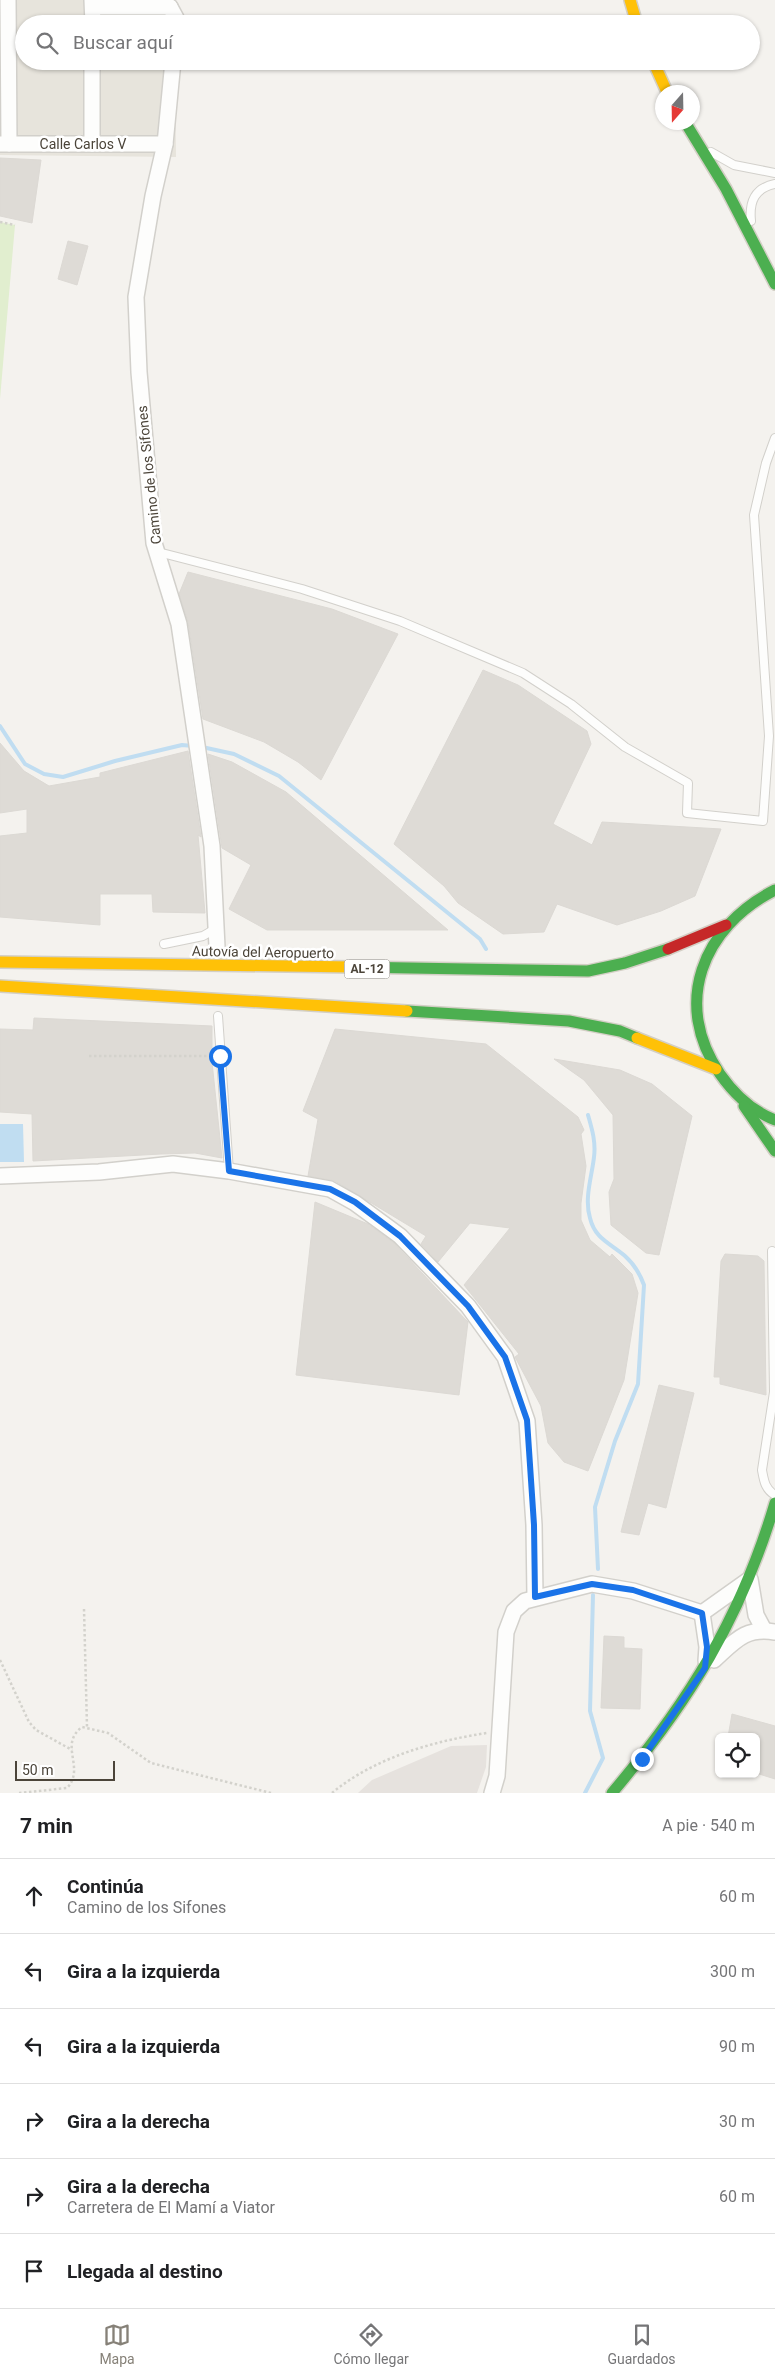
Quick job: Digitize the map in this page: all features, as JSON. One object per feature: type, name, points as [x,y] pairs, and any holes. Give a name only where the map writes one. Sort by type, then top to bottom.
[{"type":"main road","points":[[630,0],[634,15]]},
{"type":"main road","points":[[657,70],[664,85]]},
{"type":"main road","points":[[690,130],[755,242],[775,284]]},
{"type":"main road","points":[[770,892],[775,878]]},
{"type":"main road","name":"AL-12","points":[[770,892],[744,908],[726,924],[710,949],[700,977],[697,1007],[701,1036],[716,1069],[738,1098],[775,1120]]},
{"type":"main road","name":"Autovía del Aeropuerto","points":[[0,962],[588,971],[617,967],[657,955],[726,924]]},
{"type":"main road","points":[[0,986],[569,1021],[620,1031],[716,1069]]},
{"type":"main road","points":[[738,1098],[775,1151]]},
{"type":"main road","points":[[612,1793],[642,1759],[705,1668],[750,1578],[775,1503]]},
{"type":"street","points":[[4,144],[8,0]]},
{"type":"street","points":[[92,4],[170,3],[175,15]]},
{"type":"street","points":[[92,70],[92,144]]},
{"type":"street","name":"Camino de los Sifones","points":[[171,70],[165,144],[136,296],[139,372],[154,543],[179,624],[212,846],[217,947]]},
{"type":"street","name":"Calle Carlos V","points":[[4,144],[165,144]]},
{"type":"street","points":[[0,1176],[99,1172],[173,1164],[229,1171],[330,1189],[355,1202],[400,1236],[468,1306],[505,1357],[527,1420],[534,1525],[535,1597]]},
{"type":"street","points":[[702,1613],[732,1594],[750,1578]]},
{"type":"street","points":[[750,1578],[756,1615],[769,1631]]},
{"type":"street","points":[[492,1793],[497,1776],[506,1632],[514,1612],[525,1601],[592,1584],[633,1590],[702,1613]]},
{"type":"street","points":[[702,1613],[707,1647],[705,1668]]},
{"type":"street","points":[[705,1668],[738,1638],[747,1633],[769,1631]]},
{"type":"lane","points":[[691,130],[713,154],[734,164],[775,173]]},
{"type":"lane","points":[[755,242],[750,207],[754,195],[764,186],[775,184]]},
{"type":"lane","points":[[158,552],[302,589],[400,621],[523,673],[571,704],[625,746],[688,783],[687,813],[763,821],[769,736],[754,515],[766,463],[775,438]]},
{"type":"lane","points":[[164,944],[203,936],[215,929]]},
{"type":"lane","points":[[218,1016],[229,1171]]},
{"type":"lane","points":[[772,1251],[774,1392],[762,1470],[764,1482],[769,1491],[775,1495]]},
{"type":"path","points":[[0,222],[15,225]]},
{"type":"path","points":[[89,1056],[220,1056]]},
{"type":"path","points":[[84,1609],[87,1727]]},
{"type":"path","points":[[0,1660],[29,1722],[36,1730],[72,1750]]},
{"type":"path","points":[[20,1793],[67,1788],[74,1775],[71,1740],[82,1727],[87,1727],[108,1733],[151,1763],[270,1793]]},
{"type":"path","points":[[332,1793],[346,1781],[382,1763],[424,1746],[499,1731]]},
{"type":"shaded area","points":[[0,0],[174,0],[174,15],[15,15],[15,70],[175,70],[176,157],[0,155]]},
{"type":"shaded area","points":[[487,1745],[486,1767],[477,1793],[358,1793],[372,1780],[451,1746]]},
{"type":"green space","points":[[0,222],[15,225],[0,399]]},
{"type":"water","points":[[0,1124],[23,1124],[24,1162],[0,1162]]},
{"type":"building","points":[[0,158],[41,160],[32,223],[0,216]]},
{"type":"building","points":[[68,241],[88,246],[77,285],[58,279]]},
{"type":"building","points":[[188,572],[332,609],[398,634],[321,780],[298,762],[264,742],[203,719],[188,622],[179,594]]},
{"type":"building","points":[[483,670],[518,685],[587,731],[591,744],[553,824],[592,845],[602,822],[721,829],[695,896],[661,911],[617,925],[557,904],[544,932],[503,934],[458,903],[444,886],[394,844]]},
{"type":"building","points":[[0,743],[24,771],[49,786],[100,777],[100,773],[188,751],[201,837],[198,835],[205,913],[153,912],[152,894],[100,894],[100,925],[0,917],[0,836],[27,833],[27,809],[0,813]]},
{"type":"building","points":[[208,754],[232,762],[286,792],[448,930],[267,930],[229,909],[251,865],[222,848]]},
{"type":"building","points":[[34,1018],[212,1026],[212,1062],[222,1158],[195,1153],[33,1161],[32,1114],[0,1112],[0,1029],[33,1030]]},
{"type":"building","points":[[335,1029],[486,1044],[578,1117],[584,1130],[581,1134],[586,1166],[581,1203],[581,1220],[590,1240],[610,1257],[612,1254],[632,1274],[638,1293],[624,1380],[588,1471],[564,1462],[548,1443],[541,1406],[515,1357],[519,1354],[464,1285],[510,1228],[470,1223],[438,1262],[421,1244],[426,1236],[335,1181],[308,1176],[318,1119],[303,1111]]},
{"type":"building","points":[[554,1059],[620,1070],[652,1084],[692,1116],[659,1255],[646,1253],[611,1225],[609,1192],[614,1179],[613,1115],[584,1080]]},
{"type":"building","points":[[315,1202],[368,1224],[394,1243],[468,1322],[459,1395],[296,1375]]},
{"type":"building","points":[[725,1254],[758,1256],[764,1261],[766,1395],[720,1384],[720,1377],[714,1377],[721,1261]]},
{"type":"building","points":[[659,1385],[694,1393],[666,1508],[648,1503],[639,1535],[621,1532]]},
{"type":"building","points":[[604,1636],[624,1637],[624,1648],[642,1649],[640,1709],[601,1708]]},
{"type":"building","points":[[732,1714],[775,1726],[775,1779],[760,1774],[760,1733],[729,1733]]},
{"type":"waterway","points":[[0,726],[25,764],[44,774],[63,777],[115,761],[182,745],[193,746]]},
{"type":"waterway","points":[[202,747],[234,754],[279,776],[480,939],[486,949]]},
{"type":"waterway","points":[[588,1115],[594,1146],[588,1203],[592,1225],[599,1236],[631,1262],[639,1273],[644,1285],[638,1384],[615,1441],[595,1507],[598,1569]]},
{"type":"waterway","points":[[585,1793],[603,1758],[590,1711],[593,1595]]},
{"type":"traffic: fast","points":[[690,130],[726,189],[775,284]]},
{"type":"traffic: fast","points":[[775,890],[750,906],[729,925],[713,946],[702,970],[697,995],[698,1021],[706,1048],[720,1074],[744,1101],[759,1112],[775,1120]]},
{"type":"traffic: fast","points":[[353,967],[588,971],[625,963],[668,949]]},
{"type":"traffic: fast","points":[[407,1011],[569,1021],[620,1031],[637,1038]]},
{"type":"traffic: fast","points":[[744,1106],[775,1151]]},
{"type":"traffic: fast","points":[[612,1793],[665,1725],[710,1657],[746,1584],[775,1503]]},
{"type":"traffic: slow","points":[[630,0],[634,15]]},
{"type":"traffic: slow","points":[[657,70],[664,85]]},
{"type":"traffic: slow","points":[[0,962],[353,967]]},
{"type":"traffic: slow","points":[[0,986],[407,1011]]},
{"type":"traffic: slow","points":[[637,1038],[716,1069]]},
{"type":"traffic: jam","points":[[668,949],[726,925]]},
{"type":"route","points":[[220,1056],[229,1171],[330,1189],[355,1202],[400,1236],[468,1306],[505,1357],[527,1420],[534,1525],[535,1597],[592,1584],[633,1590],[702,1613],[707,1647],[705,1668],[642,1759]]}]
